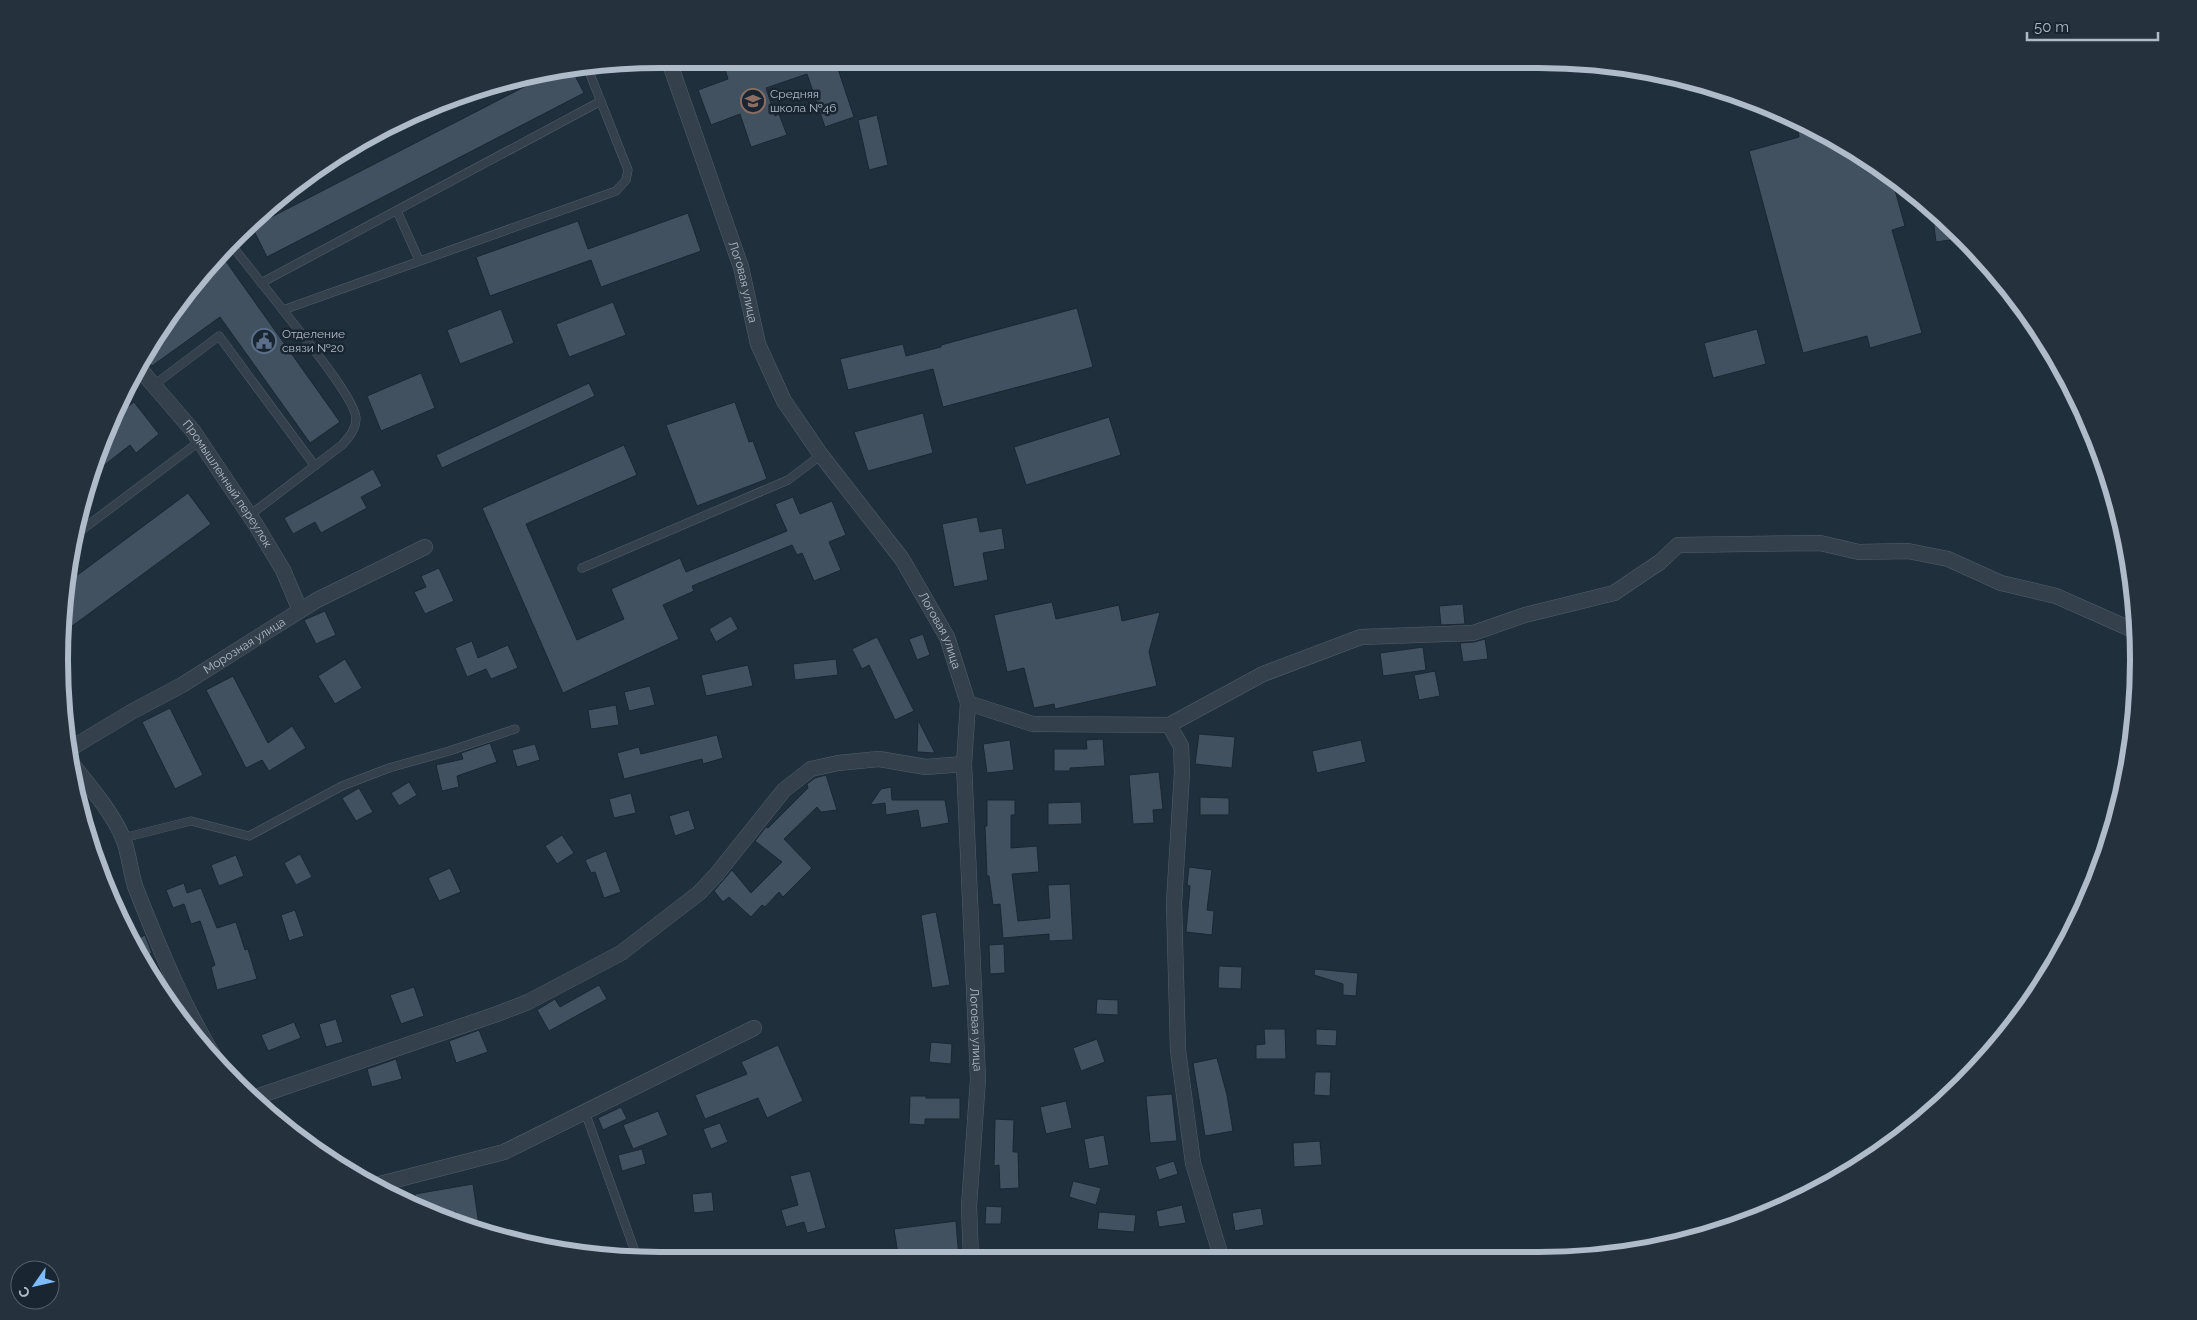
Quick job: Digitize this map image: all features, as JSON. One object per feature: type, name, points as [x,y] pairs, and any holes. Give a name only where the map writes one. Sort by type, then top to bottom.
[{"type":"street","name":"Логовая улица","points":[[671,68],[741,267],[758,344],[784,401],[821,455],[902,559],[947,637],[968,703],[964,764],[978,1079],[969,1206],[971,1252]]},
{"type":"street","name":"Промышленный переулок","points":[[143,372],[200,441],[250,515],[283,570],[300,610]]},
{"type":"street","points":[[968,703],[1033,724],[1169,725],[1263,674],[1361,637],[1472,634],[1525,614],[1614,593],[1660,562],[1678,545],[1820,543],[1859,552],[1908,552],[1948,560],[2001,584],[2056,596],[2128,628]]},
{"type":"street","name":"Морозная улица","points":[[74,746],[133,711],[182,685],[300,610],[425,546]]},
{"type":"street","points":[[1169,725],[1181,746],[1182,772],[1174,902],[1178,1050],[1193,1163],[1220,1252]]},
{"type":"street","points":[[259,1096],[528,1002],[621,953],[699,893],[716,875],[784,790],[811,769],[838,763],[879,759],[926,767],[964,764]]},
{"type":"street","points":[[78,772],[95,793],[123,838],[134,883],[175,982],[203,1037]]},
{"type":"street","points":[[383,1183],[504,1152],[754,1028]]},
{"type":"lane","points":[[283,310],[419,260],[616,192],[626,180],[628,170],[589,72]]},
{"type":"lane","points":[[261,283],[601,101]]},
{"type":"lane","points":[[397,211],[419,260]]},
{"type":"lane","points":[[234,248],[283,310],[348,398],[356,418],[354,430],[342,445],[250,515]]},
{"type":"lane","points":[[154,385],[219,336],[315,466]]},
{"type":"lane","points":[[83,529],[200,441]]},
{"type":"lane","points":[[582,568],[788,480],[821,455]]},
{"type":"lane","points":[[123,838],[191,821],[249,836],[342,786],[389,768],[450,751],[515,729]]},
{"type":"lane","points":[[585,1112],[635,1251]]},
{"type":"building","name":"Средняя школа №46","points":[[725,68],[838,68],[854,117],[825,127],[807,74],[766,88],[775,116],[779,114],[787,135],[751,147],[740,114],[711,125],[698,90],[728,79]]},
{"type":"building","points":[[574,74],[584,93],[267,257],[253,230],[261,222],[535,81]]},
{"type":"building","points":[[877,115],[888,165],[869,170],[858,120]]},
{"type":"building","points":[[1798,128],[1866,167],[1894,187],[1905,226],[1892,230],[1922,333],[1870,348],[1867,336],[1803,353],[1749,151],[1799,137]]},
{"type":"building","points":[[688,213],[701,251],[601,287],[591,260],[490,296],[476,257],[578,221],[588,249]]},
{"type":"building","points":[[1933,220],[1954,239],[1936,242]]},
{"type":"building","points":[[224,259],[340,422],[310,443],[220,317],[152,366],[149,362],[167,331],[190,299]]},
{"type":"building","points":[[613,302],[626,335],[569,357],[556,324]]},
{"type":"building","points":[[1077,308],[1093,367],[943,407],[933,369],[848,390],[840,359],[903,344],[906,356]]},
{"type":"building","points":[[501,309],[514,343],[460,364],[447,330]]},
{"type":"building","points":[[1757,329],[1766,364],[1713,378],[1704,343]]},
{"type":"building","points":[[421,373],[435,408],[381,431],[367,396]]},
{"type":"building","points":[[589,383],[595,396],[442,468],[436,455]]},
{"type":"building","points":[[134,402],[159,434],[136,453],[130,445],[99,469],[113,433],[123,410]]},
{"type":"building","points":[[735,402],[749,442],[753,441],[767,479],[697,506],[666,425]]},
{"type":"building","points":[[923,413],[933,453],[868,471],[854,432]]},
{"type":"building","points":[[1109,417],[1121,455],[1026,485],[1014,447]]},
{"type":"building","points":[[624,445],[637,475],[526,524],[577,640],[624,619],[611,589],[680,558],[686,572],[787,531],[775,504],[793,497],[800,514],[832,501],[846,535],[829,542],[841,570],[814,581],[802,553],[797,555],[792,545],[692,586],[694,591],[663,605],[679,639],[563,693],[482,508]]},
{"type":"building","points":[[373,469],[382,486],[361,497],[367,508],[321,533],[315,522],[293,534],[284,518]]},
{"type":"building","points":[[188,493],[211,524],[69,629],[74,578]]},
{"type":"building","points":[[977,517],[980,532],[1002,528],[1005,549],[983,553],[988,580],[954,587],[942,524]]},
{"type":"building","points":[[439,568],[454,601],[425,614],[414,592],[426,587],[421,576]]},
{"type":"building","points":[[1052,602],[1056,619],[1119,605],[1122,621],[1160,612],[1149,652],[1157,686],[1055,709],[1054,704],[1034,708],[1024,668],[1007,672],[994,615]]},
{"type":"building","points":[[1463,604],[1465,624],[1441,625],[1439,606]]},
{"type":"building","points":[[325,611],[336,635],[316,644],[304,620]]},
{"type":"building","points":[[731,616],[738,629],[716,642],[709,629]]},
{"type":"building","points":[[923,634],[930,655],[917,660],[909,639]]},
{"type":"building","points":[[877,637],[914,711],[895,720],[869,665],[862,669],[852,649]]},
{"type":"building","points":[[1485,639],[1488,659],[1463,662],[1460,643]]},
{"type":"building","points":[[472,641],[478,658],[508,645],[518,668],[491,679],[486,669],[467,677],[455,648]]},
{"type":"building","points":[[1423,647],[1426,670],[1383,676],[1380,653]]},
{"type":"building","points":[[345,659],[362,688],[335,704],[318,676]]},
{"type":"building","points":[[836,659],[838,675],[795,680],[793,664]]},
{"type":"building","points":[[748,665],[753,686],[706,696],[701,675]]},
{"type":"building","points":[[1435,671],[1440,696],[1419,700],[1414,675]]},
{"type":"building","points":[[233,676],[268,743],[292,726],[306,748],[269,771],[262,760],[246,768],[206,690]]},
{"type":"building","points":[[650,686],[655,705],[629,711],[624,692]]},
{"type":"building","points":[[616,705],[619,725],[591,729],[588,710]]},
{"type":"building","points":[[170,708],[203,775],[175,789],[142,722]]},
{"type":"building","points":[[918,720],[935,753],[917,752]]},
{"type":"building","points":[[1199,734],[1235,737],[1232,768],[1195,764]]},
{"type":"building","points":[[717,735],[723,758],[703,764],[702,759],[624,779],[617,753],[639,747],[641,754]]},
{"type":"building","points":[[1103,739],[1105,766],[1070,768],[1070,771],[1054,771],[1054,749],[1087,749],[1086,740]]},
{"type":"building","points":[[1010,740],[1014,770],[987,773],[983,744]]},
{"type":"building","points":[[1361,740],[1366,762],[1317,773],[1312,751]]},
{"type":"building","points":[[490,743],[497,762],[457,776],[459,787],[442,791],[436,765],[463,759],[461,753]]},
{"type":"building","points":[[535,744],[540,760],[517,767],[512,750]]},
{"type":"building","points":[[1159,772],[1163,809],[1153,810],[1154,823],[1133,824],[1129,775]]},
{"type":"building","points":[[826,775],[837,810],[821,812],[817,807],[784,839],[812,868],[783,897],[779,892],[765,907],[762,905],[751,917],[729,897],[723,902],[714,891],[732,870],[751,893],[782,862],[755,841],[766,827],[768,828],[808,788],[807,784],[815,778]]},
{"type":"building","points":[[409,782],[417,795],[399,806],[391,793]]},
{"type":"building","points":[[891,787],[892,800],[945,800],[949,823],[921,828],[918,810],[886,815],[885,803],[870,805],[881,789]]},
{"type":"building","points":[[359,788],[373,812],[356,821],[342,798]]},
{"type":"building","points":[[631,793],[636,813],[614,818],[609,799]]},
{"type":"building","points":[[1200,797],[1229,798],[1229,815],[1200,815]]},
{"type":"building","points":[[987,800],[1015,800],[1015,815],[1011,815],[1011,848],[1037,846],[1039,872],[1012,874],[1018,921],[1050,918],[1048,885],[1070,884],[1073,940],[1049,941],[1049,934],[1003,938],[1000,904],[993,905],[989,876],[987,876],[985,826],[987,826]]},
{"type":"building","points":[[1081,802],[1082,824],[1048,825],[1048,803]]},
{"type":"building","points":[[689,810],[695,829],[675,836],[669,816]]},
{"type":"building","points":[[562,835],[574,853],[557,864],[545,846]]},
{"type":"building","points":[[606,851],[621,892],[604,898],[595,872],[591,873],[585,860]]},
{"type":"building","points":[[300,854],[312,877],[296,885],[284,863]]},
{"type":"building","points":[[236,855],[244,876],[219,886],[211,865]]},
{"type":"building","points":[[1189,867],[1212,870],[1207,910],[1214,911],[1212,935],[1186,932],[1190,886],[1187,885]]},
{"type":"building","points":[[450,868],[461,892],[439,901],[428,878]]},
{"type":"building","points":[[184,883],[187,893],[201,888],[217,928],[236,922],[245,950],[248,949],[257,979],[217,990],[211,967],[215,965],[200,921],[191,924],[184,904],[173,908],[166,890]]},
{"type":"building","points":[[295,910],[304,936],[289,941],[281,915]]},
{"type":"building","points":[[936,912],[950,985],[932,988],[921,915]]},
{"type":"building","points":[[145,935],[152,953],[147,956],[138,939]]},
{"type":"building","points":[[1004,944],[1005,973],[990,974],[989,945]]},
{"type":"building","points":[[1219,966],[1242,967],[1241,989],[1218,988]]},
{"type":"building","points":[[1315,969],[1358,973],[1356,996],[1343,995],[1343,984],[1314,975]]},
{"type":"building","points":[[599,985],[607,999],[549,1031],[537,1010],[555,999],[560,1007]]},
{"type":"building","points":[[414,987],[424,1016],[401,1024],[390,995]]},
{"type":"building","points":[[1097,999],[1118,1000],[1118,1015],[1096,1014]]},
{"type":"building","points":[[336,1019],[343,1042],[326,1047],[319,1024]]},
{"type":"building","points":[[294,1022],[301,1038],[268,1051],[261,1035]]},
{"type":"building","points":[[1264,1029],[1285,1029],[1286,1059],[1256,1059],[1256,1045],[1265,1044]]},
{"type":"building","points":[[1316,1029],[1337,1030],[1336,1046],[1316,1045]]},
{"type":"building","points":[[479,1030],[488,1052],[456,1063],[449,1041]]},
{"type":"building","points":[[1097,1039],[1105,1062],[1081,1071],[1073,1048]]},
{"type":"building","points":[[931,1042],[952,1044],[951,1064],[929,1062]]},
{"type":"building","points":[[778,1045],[803,1101],[767,1118],[758,1098],[705,1119],[695,1095],[747,1074],[741,1062]]},
{"type":"building","points":[[1217,1058],[1227,1095],[1233,1131],[1205,1136],[1193,1063]]},
{"type":"building","points":[[396,1059],[402,1079],[372,1087],[367,1069]]},
{"type":"building","points":[[1315,1072],[1331,1072],[1330,1096],[1314,1095]]},
{"type":"building","points":[[1172,1094],[1177,1141],[1150,1143],[1146,1096]]},
{"type":"building","points":[[910,1096],[960,1098],[960,1119],[925,1119],[925,1125],[909,1124]]},
{"type":"building","points":[[1066,1101],[1072,1128],[1046,1134],[1040,1107]]},
{"type":"building","points":[[621,1107],[627,1119],[603,1130],[598,1118]]},
{"type":"building","points":[[658,1111],[668,1135],[633,1149],[623,1125]]},
{"type":"building","points":[[995,1119],[1014,1120],[1013,1152],[1018,1152],[1019,1188],[1000,1189],[999,1165],[994,1166]]},
{"type":"building","points":[[720,1123],[728,1142],[711,1149],[703,1129]]},
{"type":"building","points":[[1104,1135],[1109,1165],[1089,1169],[1084,1139]]},
{"type":"building","points":[[1320,1141],[1322,1165],[1294,1167],[1293,1143]]},
{"type":"building","points":[[642,1149],[646,1164],[622,1171],[618,1155]]},
{"type":"building","points":[[1174,1161],[1178,1174],[1159,1180],[1155,1167]]},
{"type":"building","points":[[810,1171],[826,1228],[807,1233],[804,1222],[786,1227],[781,1210],[798,1205],[790,1176]]},
{"type":"building","points":[[1073,1181],[1101,1188],[1096,1205],[1069,1197]]},
{"type":"building","points":[[473,1184],[479,1224],[456,1216],[456,1212],[449,1213],[415,1199],[415,1194]]},
{"type":"building","points":[[712,1192],[714,1211],[694,1213],[692,1194]]},
{"type":"building","points":[[1182,1205],[1186,1223],[1159,1227],[1156,1211]]},
{"type":"building","points":[[986,1206],[1002,1207],[1001,1224],[985,1224]]},
{"type":"building","points":[[1261,1208],[1264,1225],[1235,1231],[1232,1213]]},
{"type":"building","points":[[1099,1212],[1136,1215],[1134,1232],[1097,1229]]},
{"type":"building","points":[[956,1221],[958,1252],[898,1252],[894,1229]]},
{"type":"place","name":"Средняя школа №46","points":[[753,101]]},
{"type":"place","name":"Отделение связи №20","points":[[264,341]]}]
